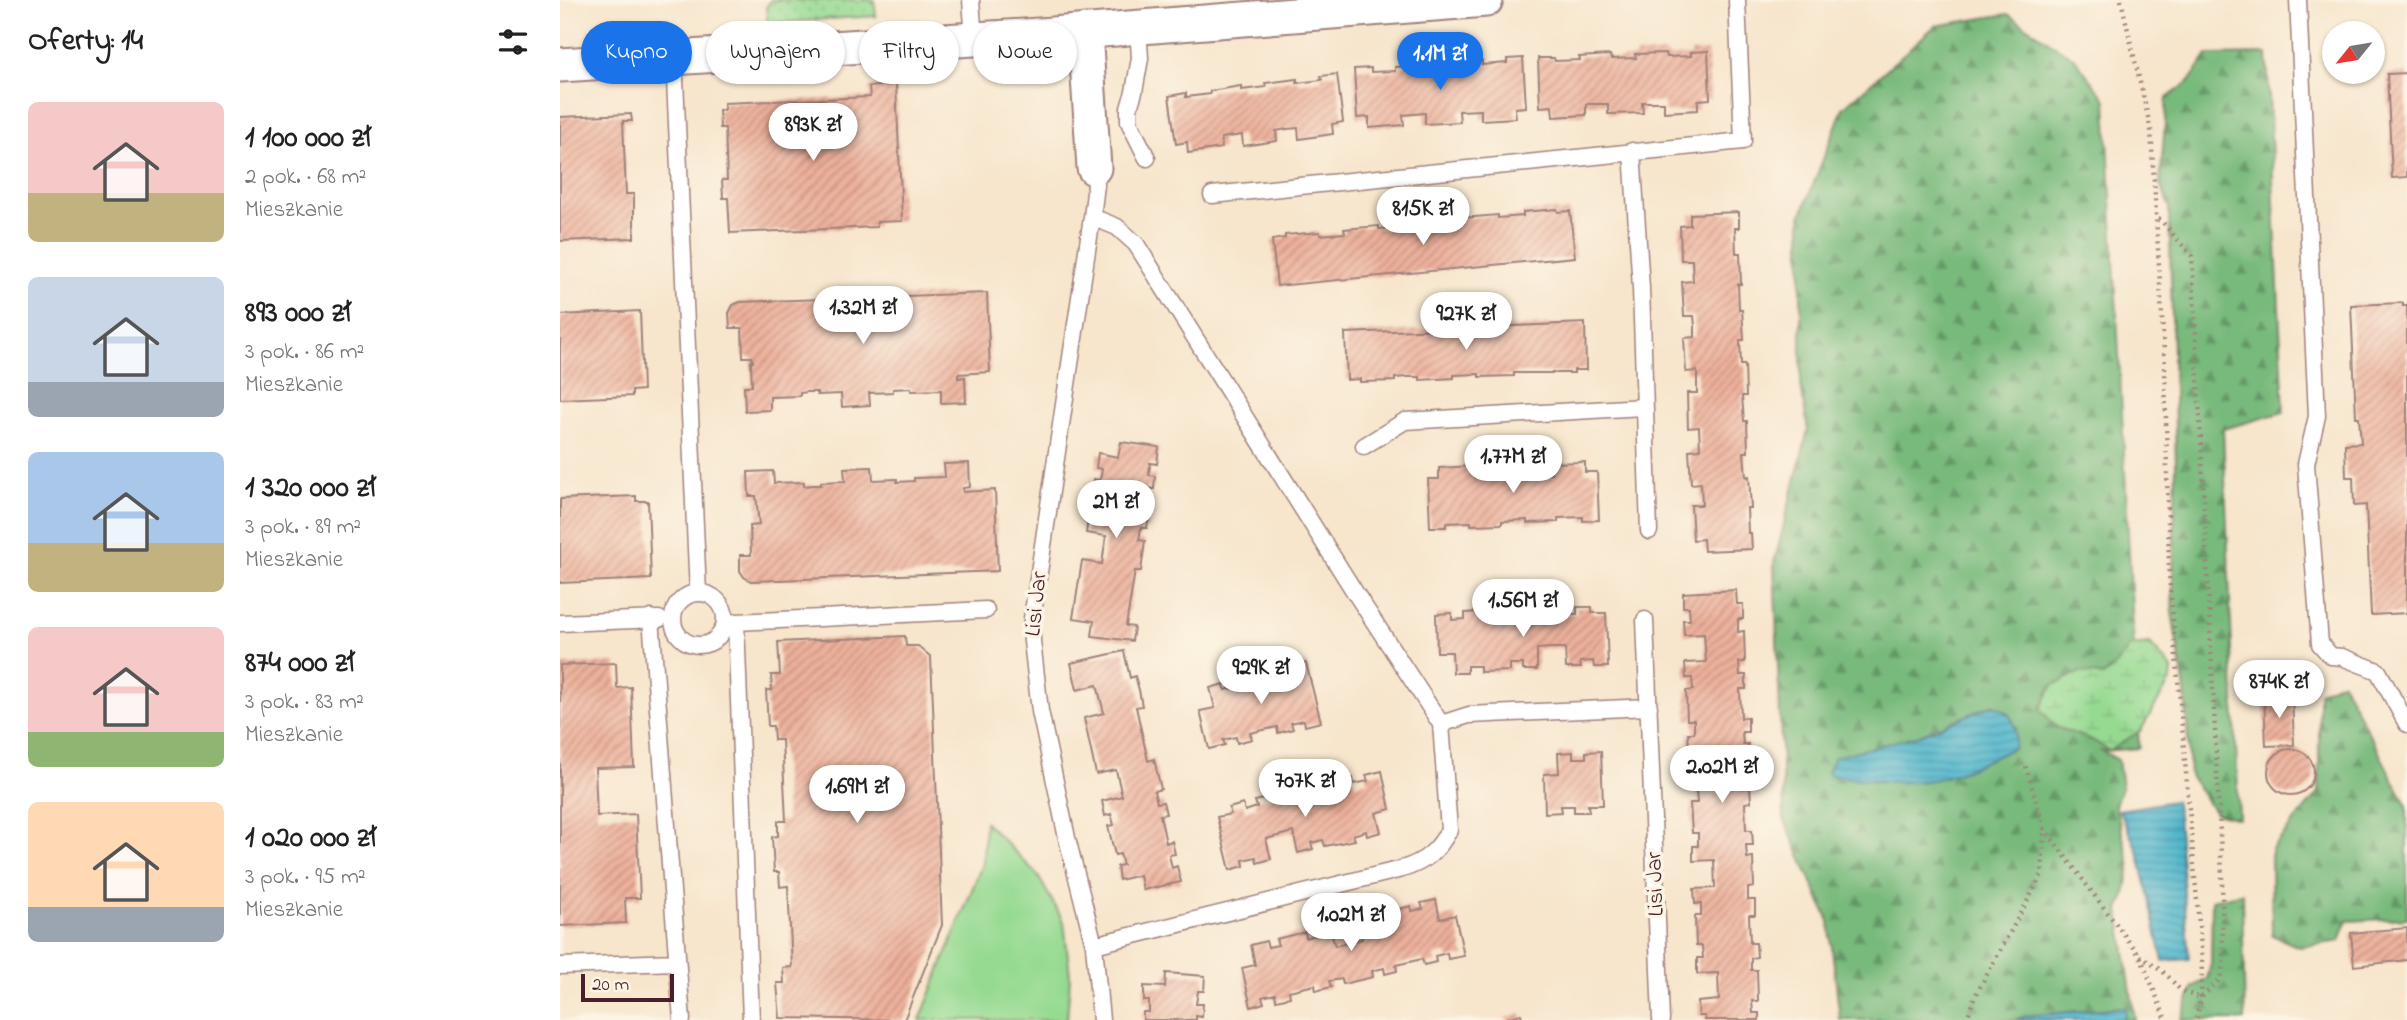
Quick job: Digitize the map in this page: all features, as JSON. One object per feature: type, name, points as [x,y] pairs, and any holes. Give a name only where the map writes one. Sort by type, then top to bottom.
[{"type":"street","points":[[1077,32],[1138,27],[1248,11],[1486,0]]},
{"type":"street","name":"Lisi Jar","points":[[1085,31],[1094,168]]},
{"type":"street","points":[[692,56],[973,39]]},
{"type":"street","points":[[560,65],[581,64]]},
{"type":"lane","points":[[971,0],[973,26]]},
{"type":"lane","points":[[1212,195],[1743,141],[1737,0]]},
{"type":"lane","points":[[2298,0],[2317,416],[2306,464],[2320,644],[2331,656],[2342,657],[2378,671],[2407,723]]},
{"type":"lane","points":[[1138,27],[1140,58],[1129,108],[1129,122],[1147,158]]},
{"type":"lane","points":[[675,84],[698,593]]},
{"type":"lane","points":[[1632,151],[1641,288],[1649,531]]},
{"type":"lane","name":"Lisi Jar","points":[[1094,168],[1096,185],[1092,217],[1032,620],[1032,641],[1040,711],[1067,838],[1094,945],[1101,1020]]},
{"type":"lane","points":[[1092,217],[1117,227],[1136,244],[1441,724],[1449,830],[1441,846],[1430,856],[1402,869],[1094,945]]},
{"type":"lane","points":[[1364,446],[1405,421],[1643,407]]},
{"type":"lane","points":[[751,1020],[731,624],[720,603],[713,597],[698,593],[682,598],[677,605],[672,621],[678,636],[692,645],[700,646],[716,640],[731,624],[986,610]]},
{"type":"lane","points":[[560,622],[651,618],[672,621]]},
{"type":"lane","points":[[651,618],[682,1020]]},
{"type":"lane","name":"Lisi Jar","points":[[1645,620],[1661,1020]]},
{"type":"lane","points":[[1441,724],[1469,715],[1649,706]]},
{"type":"lane","points":[[560,966],[677,962]]},
{"type":"path","points":[[2121,0],[2151,130],[2165,368],[2169,574],[2202,959],[2201,998],[2196,1020]]},
{"type":"path","points":[[2157,216],[2192,256],[2222,874],[2223,965],[2220,979],[2201,998]]},
{"type":"path","points":[[1967,1020],[1973,1000],[2042,874],[2043,827],[2025,764]]},
{"type":"path","points":[[2043,827],[2140,956],[2166,1020]]},
{"type":"path","points":[[2140,956],[2166,974],[2181,991],[2201,998]]},
{"type":"green space","points":[[771,0],[874,0],[876,16],[768,21],[766,8]]},
{"type":"green space","points":[[2008,14],[2075,59],[2106,100],[2139,748],[2102,751],[2118,760],[2122,787],[2115,804],[2130,866],[2125,896],[2119,910],[2135,1020],[2124,1020],[2123,1007],[2026,1016],[2015,1020],[1840,1020],[1829,921],[1784,819],[1774,563],[1808,430],[1801,386],[1801,216],[1843,108],[1935,26]],"holes":[[[1992,705],[2014,748],[1952,774],[1925,781],[1920,735]]]},
{"type":"green space","points":[[2267,54],[2284,412],[2223,429],[2239,819],[2215,813],[2190,776],[2185,690],[2172,613],[2176,465],[2169,206],[2160,184],[2167,98],[2189,82],[2207,55]]},
{"type":"green space","points":[[2150,644],[2172,669],[2171,679],[2141,730],[2109,751],[2094,741],[2056,727],[2040,709],[2053,685],[2080,672],[2103,676],[2130,646]]},
{"type":"green space","points":[[2342,682],[2407,806],[2407,918],[2347,921],[2340,941],[2299,947],[2272,935],[2271,850],[2319,792],[2319,692]]},
{"type":"green space","points":[[985,822],[1037,874],[1064,922],[1070,976],[1067,1020],[920,1020],[983,862]]},
{"type":"green space","points":[[2242,893],[2245,1020],[2181,1020],[2193,987],[2207,979],[2211,964],[2212,900]]},
{"type":"water","points":[[1993,705],[2006,712],[2013,721],[2014,748],[1970,768],[1935,780],[1911,782],[1831,776],[1827,772],[1835,757],[1920,735]]},
{"type":"water","points":[[2175,801],[2189,959],[2163,961],[2139,854],[2119,810]]},
{"type":"water","points":[[2124,1007],[2124,1020],[2015,1020],[2026,1016]]},
{"type":"building","points":[[1708,51],[1710,99],[1698,100],[1698,110],[1664,112],[1664,102],[1642,102],[1643,113],[1608,114],[1608,104],[1586,104],[1586,115],[1553,117],[1552,106],[1540,107],[1538,58],[1554,58],[1555,61],[1580,60],[1579,57],[1610,55],[1611,59],[1636,58],[1635,54],[1666,53],[1667,57],[1691,56],[1691,52]]},
{"type":"building","points":[[1523,58],[1526,107],[1515,108],[1516,118],[1481,120],[1481,110],[1459,111],[1460,122],[1425,124],[1425,113],[1403,115],[1404,125],[1369,128],[1369,117],[1357,118],[1354,69],[1371,68],[1371,72],[1395,71],[1395,67],[1451,67],[1451,63],[1482,61],[1482,65],[1507,63],[1507,59]]},
{"type":"building","points":[[2407,73],[2407,177],[2392,178],[2387,74]]},
{"type":"building","points":[[1337,74],[1343,122],[1332,124],[1333,134],[1299,139],[1298,128],[1287,129],[1276,131],[1277,141],[1243,146],[1242,135],[1221,138],[1222,148],[1188,153],[1187,142],[1176,144],[1169,96],[1186,93],[1186,97],[1210,94],[1210,91],[1241,86],[1241,90],[1266,87],[1265,83],[1297,79],[1297,83],[1322,80],[1321,76]]},
{"type":"building","points":[[896,84],[902,221],[877,222],[877,227],[730,233],[728,198],[723,198],[722,180],[727,180],[725,128],[720,128],[719,110],[724,110],[724,103],[870,97],[869,87]]},
{"type":"building","points":[[631,114],[632,121],[623,121],[626,194],[634,194],[634,238],[560,241],[560,117]]},
{"type":"building","points":[[1557,209],[1558,212],[1570,211],[1575,257],[1277,286],[1272,240],[1285,238],[1285,235],[1345,233],[1344,229],[1404,227],[1404,224],[1438,220],[1438,224],[1464,221],[1463,218],[1498,215],[1498,218],[1523,216],[1523,212]]},
{"type":"building","points":[[1739,212],[1739,228],[1735,228],[1736,253],[1740,253],[1739,309],[1742,309],[1744,340],[1740,340],[1741,365],[1745,365],[1746,396],[1742,396],[1744,421],[1747,421],[1748,452],[1744,452],[1746,477],[1749,476],[1751,508],[1747,508],[1748,533],[1751,533],[1752,549],[1704,551],[1703,539],[1693,540],[1691,505],[1702,505],[1701,483],[1691,484],[1689,450],[1700,449],[1699,427],[1688,428],[1687,393],[1697,393],[1697,371],[1686,372],[1684,338],[1695,337],[1695,326],[1694,316],[1684,316],[1682,282],[1693,281],[1692,260],[1681,260],[1680,226],[1690,225],[1690,214]]},
{"type":"building","points":[[987,293],[990,372],[958,374],[958,378],[965,377],[966,402],[941,403],[941,390],[911,391],[911,388],[869,393],[870,405],[842,407],[841,394],[817,395],[817,392],[807,392],[800,393],[800,396],[770,397],[770,410],[745,411],[744,386],[752,386],[753,362],[752,357],[743,357],[742,328],[730,328],[729,313],[733,305],[740,302]]},
{"type":"building","points":[[2403,303],[2403,306],[2407,306],[2407,613],[2371,615],[2366,505],[2354,506],[2353,477],[2346,477],[2345,444],[2361,443],[2359,417],[2356,417],[2351,305]]},
{"type":"building","points":[[640,311],[643,390],[632,391],[632,396],[560,399],[560,315]]},
{"type":"building","points":[[1585,323],[1586,370],[1574,370],[1574,373],[1514,373],[1514,376],[1479,377],[1479,374],[1454,375],[1454,378],[1420,380],[1420,377],[1407,377],[1395,378],[1395,381],[1347,380],[1345,333]]},
{"type":"building","points":[[1121,442],[1159,447],[1157,464],[1150,463],[1149,475],[1155,476],[1154,489],[1147,488],[1143,515],[1149,516],[1147,528],[1141,528],[1139,540],[1145,541],[1141,571],[1135,571],[1126,626],[1134,627],[1132,641],[1092,636],[1094,621],[1073,618],[1082,561],[1102,564],[1106,536],[1086,533],[1088,519],[1094,519],[1096,509],[1090,508],[1094,479],[1100,480],[1102,469],[1096,468],[1098,453],[1118,457]]},
{"type":"building","points":[[1585,462],[1585,472],[1597,472],[1599,520],[1583,521],[1583,517],[1558,518],[1558,522],[1527,523],[1527,520],[1471,525],[1471,522],[1430,527],[1428,479],[1439,479],[1439,468],[1473,466],[1474,477],[1495,476],[1495,466],[1529,464],[1530,474],[1551,474],[1551,463]]},
{"type":"building","points":[[969,463],[970,487],[963,488],[963,492],[995,490],[998,571],[751,581],[740,571],[740,555],[751,555],[750,526],[759,525],[756,496],[749,496],[748,472],[773,471],[774,483],[804,482],[804,486],[845,481],[844,468],[872,467],[873,480],[897,479],[897,482],[914,481],[914,478],[945,477],[944,464]]},
{"type":"building","points":[[636,496],[636,501],[648,501],[651,579],[560,583],[560,499]]},
{"type":"building","points":[[1736,590],[1737,604],[1743,604],[1743,619],[1738,619],[1738,632],[1744,631],[1745,662],[1739,662],[1740,675],[1746,675],[1746,689],[1740,689],[1741,718],[1748,717],[1748,732],[1742,732],[1743,744],[1748,744],[1750,759],[1750,775],[1744,775],[1744,788],[1750,787],[1751,802],[1745,803],[1746,830],[1752,830],[1753,845],[1746,845],[1747,858],[1753,857],[1754,887],[1748,888],[1748,900],[1755,900],[1755,915],[1749,915],[1750,943],[1756,943],[1757,957],[1751,958],[1751,970],[1757,970],[1758,1001],[1752,1001],[1753,1013],[1759,1013],[1759,1020],[1705,1020],[1705,1016],[1699,1016],[1698,1002],[1719,1000],[1718,973],[1697,974],[1697,958],[1703,958],[1702,946],[1696,946],[1695,916],[1701,916],[1701,903],[1695,904],[1694,889],[1715,888],[1714,860],[1693,861],[1693,846],[1698,846],[1698,833],[1692,833],[1690,803],[1697,803],[1696,790],[1690,790],[1690,775],[1710,775],[1710,761],[1709,747],[1689,748],[1688,733],[1694,733],[1694,720],[1687,720],[1686,691],[1693,690],[1692,678],[1686,678],[1685,663],[1706,662],[1704,634],[1684,635],[1683,620],[1690,620],[1689,607],[1683,607],[1683,593]]},
{"type":"building","points":[[1577,607],[1592,607],[1592,613],[1606,613],[1608,667],[1594,667],[1593,661],[1580,662],[1581,668],[1566,668],[1565,648],[1551,648],[1537,649],[1537,670],[1523,670],[1523,664],[1510,664],[1510,671],[1480,672],[1480,666],[1467,666],[1467,673],[1453,673],[1452,652],[1437,652],[1436,614],[1452,613],[1452,620],[1465,619],[1465,613],[1479,612],[1480,618],[1507,617],[1507,610],[1521,610],[1522,616],[1534,615],[1534,609],[1565,608],[1565,614],[1577,614]]},
{"type":"building","points":[[905,636],[906,646],[918,646],[931,657],[942,925],[904,1020],[780,1018],[777,983],[784,983],[783,968],[792,967],[788,886],[780,887],[779,872],[774,872],[772,837],[778,836],[778,821],[786,821],[782,740],[774,740],[773,726],[768,726],[766,690],[772,690],[771,675],[780,675],[778,642]]},
{"type":"building","points":[[1124,651],[1130,678],[1135,676],[1139,690],[1142,706],[1136,707],[1148,761],[1154,759],[1161,789],[1154,791],[1157,803],[1163,802],[1166,814],[1160,815],[1166,843],[1172,841],[1175,854],[1169,855],[1172,868],[1177,866],[1181,882],[1143,890],[1140,875],[1119,880],[1117,866],[1123,865],[1120,854],[1115,855],[1108,826],[1114,825],[1111,814],[1105,816],[1102,801],[1122,796],[1116,770],[1096,774],[1084,718],[1104,713],[1097,685],[1077,690],[1071,663]]},
{"type":"building","points":[[616,663],[617,688],[631,687],[634,767],[595,768],[597,816],[636,814],[640,898],[625,898],[626,923],[560,926],[560,665]]},
{"type":"building","points":[[1306,663],[1321,722],[1305,726],[1304,720],[1291,723],[1293,729],[1278,733],[1277,727],[1250,733],[1252,739],[1237,743],[1236,737],[1223,740],[1225,745],[1209,749],[1200,711],[1215,708],[1210,688],[1224,684],[1225,690],[1238,687],[1237,681],[1265,674],[1267,680],[1279,677],[1278,670]]},
{"type":"building","points":[[2292,694],[2294,745],[2266,746],[2264,695]]},
{"type":"building","points":[[2291,749],[2307,756],[2314,772],[2307,788],[2291,795],[2275,788],[2268,772],[2275,756]]},
{"type":"building","points":[[1601,751],[1603,805],[1588,805],[1589,812],[1574,812],[1574,806],[1561,806],[1562,812],[1545,813],[1544,774],[1559,773],[1558,753],[1573,752],[1573,758],[1586,758],[1586,752]]},
{"type":"building","points":[[1382,771],[1390,809],[1376,813],[1381,832],[1367,836],[1366,831],[1353,835],[1355,840],[1325,846],[1323,840],[1311,843],[1313,849],[1298,853],[1293,832],[1266,839],[1271,859],[1257,863],[1256,857],[1243,860],[1244,866],[1230,870],[1217,817],[1231,814],[1229,808],[1243,804],[1245,811],[1257,807],[1255,801],[1285,794],[1287,800],[1299,797],[1297,791],[1312,788],[1314,794],[1341,787],[1338,782],[1353,778],[1354,784],[1368,781],[1366,775]]},
{"type":"building","points":[[1436,900],[1440,919],[1455,915],[1464,956],[1448,959],[1447,953],[1435,956],[1436,962],[1424,965],[1422,959],[1396,965],[1397,971],[1385,974],[1384,968],[1372,971],[1373,977],[1343,984],[1342,979],[1329,981],[1331,987],[1316,991],[1315,985],[1289,991],[1290,997],[1276,1000],[1275,994],[1262,997],[1264,1003],[1251,1007],[1242,968],[1255,965],[1251,945],[1266,941],[1268,947],[1278,945],[1276,939],[1305,932],[1306,938],[1316,935],[1315,929],[1329,926],[1335,946],[1362,939],[1357,919],[1372,915],[1373,921],[1383,919],[1382,913],[1411,906],[1412,911],[1423,909],[1421,903]]},
{"type":"building","points":[[2407,928],[2407,960],[2354,966],[2351,933]]},
{"type":"building","points":[[1166,973],[1205,976],[1204,991],[1198,991],[1196,1004],[1203,1004],[1202,1017],[1196,1016],[1196,1020],[1143,1020],[1143,1012],[1149,1012],[1149,1001],[1144,1001],[1144,986],[1165,987]]},
{"type":"building","points":[[1521,1014],[1523,1020],[1506,1020],[1506,1018]]}]
